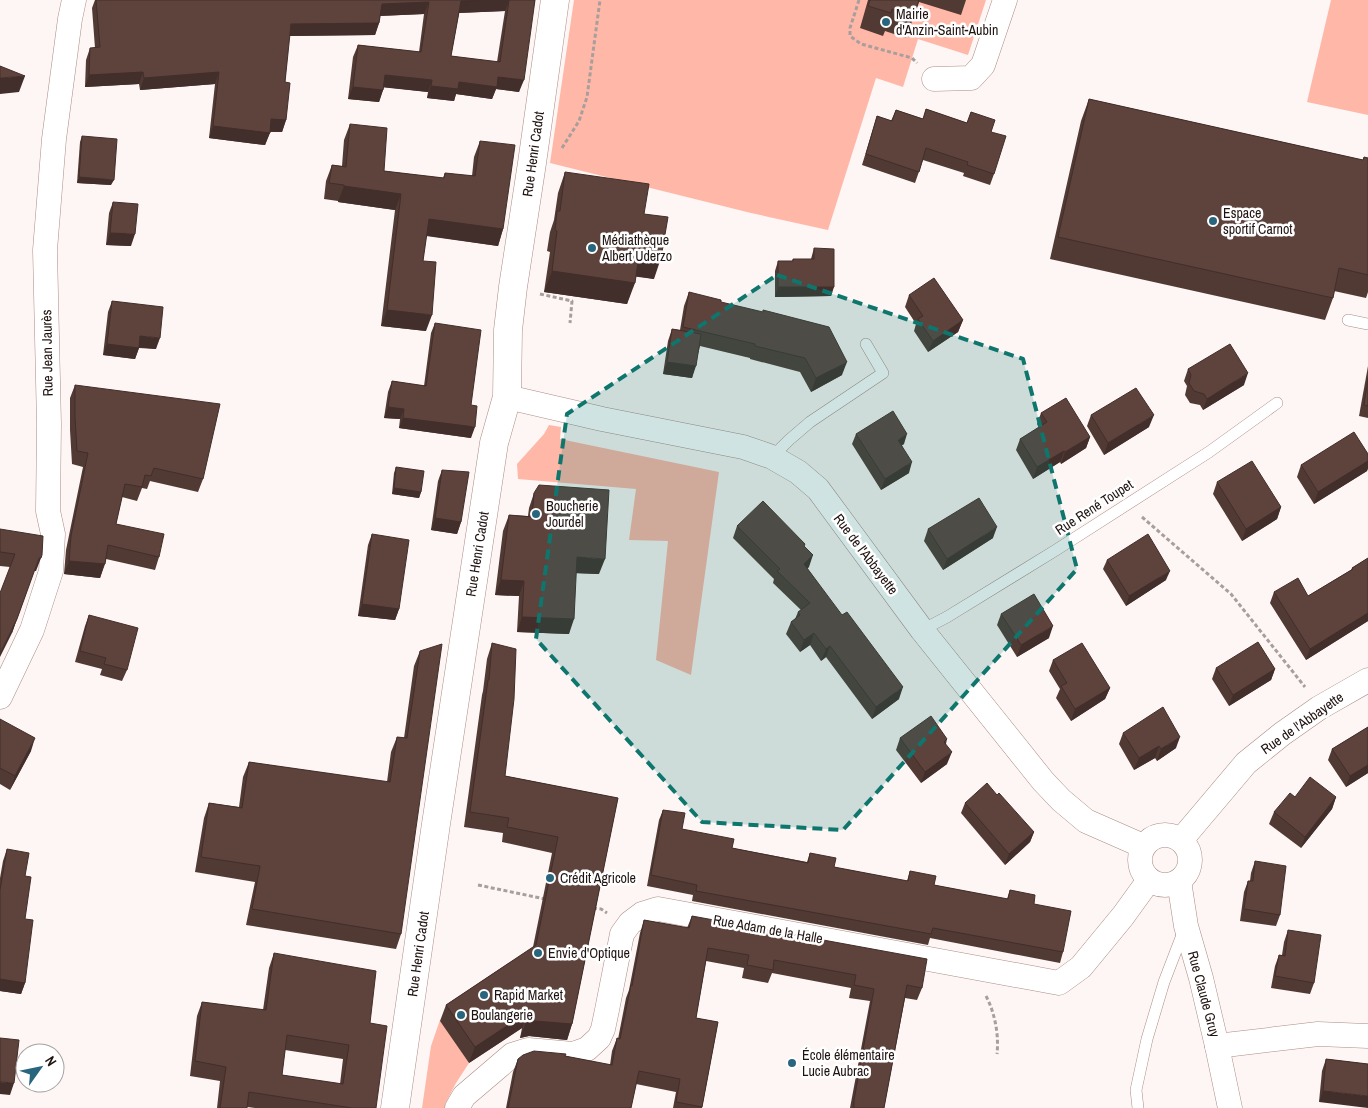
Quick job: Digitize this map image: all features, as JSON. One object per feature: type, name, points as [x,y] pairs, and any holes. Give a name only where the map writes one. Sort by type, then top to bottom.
[{"type":"main road","name":"Rue Henri Cadot","points":[[395,1108],[488,476],[494,443],[507,397],[508,330],[513,287],[555,0]]},
{"type":"street","name":"Rue Jean Jaurès","points":[[0,698],[32,630],[51,571],[53,534],[48,511],[49,424],[45,250],[54,139],[74,0]]},
{"type":"street","points":[[934,79],[971,78],[983,65],[1005,0]]},
{"type":"street","name":"Rue de l'Abbayette","points":[[507,397],[602,419],[744,447],[772,457],[798,472],[818,489],[922,630],[1043,781],[1061,800],[1086,821],[1143,846]]},
{"type":"street","name":"Rue de l'Abbayette","points":[[1181,840],[1246,763],[1319,708],[1368,680]]},
{"type":"street","points":[[1161,834],[1175,836],[1181,840],[1190,852],[1191,860],[1185,875],[1179,881],[1172,884],[1156,884],[1149,880],[1141,868],[1140,853],[1143,846],[1154,836],[1161,834]]},
{"type":"street","name":"Rue Adam de la Halle","points":[[458,1108],[464,1096],[512,1055],[528,1050],[573,1054],[587,1049],[599,1038],[603,1029],[622,934],[630,923],[642,914],[658,909],[1059,983],[1081,967],[1123,916],[1149,880]]},
{"type":"street","name":"Rue Claude Gruy","points":[[1179,881],[1186,926],[1218,1046],[1230,1108]]},
{"type":"street","points":[[1218,1046],[1318,1034],[1368,1036]]},
{"type":"lane","points":[[1348,320],[1368,324]]},
{"type":"lane","points":[[772,457],[810,422],[883,373],[866,344]]},
{"type":"lane","name":"Rue René Toupet","points":[[922,630],[1056,550],[1209,452],[1277,403]]},
{"type":"lane","points":[[1138,1108],[1136,1090],[1147,1039],[1164,982],[1186,926]]},
{"type":"path","points":[[559,153],[579,121],[586,97],[600,0]]},
{"type":"path","points":[[859,0],[850,28],[850,36],[861,44],[912,58],[934,79]]},
{"type":"path","points":[[541,285],[540,295],[572,301],[570,323]]},
{"type":"path","points":[[1126,504],[1232,594],[1306,688],[1319,708]]},
{"type":"path","points":[[478,885],[553,901]]},
{"type":"path","points":[[972,966],[990,1004],[999,1040],[997,1054]]},
{"type":"highlighted area","points":[[777,275],[1023,359],[1077,569],[843,830],[702,822],[536,639],[567,414]]},
{"type":"shaded area","points":[[574,0],[986,0],[968,55],[918,39],[903,87],[876,78],[828,230],[751,213],[550,163]]},
{"type":"shaded area","points":[[1331,0],[1368,0],[1368,115],[1307,102]]},
{"type":"shaded area","points":[[549,425],[561,427],[560,439],[719,472],[691,675],[656,660],[668,541],[629,540],[636,489],[518,479],[517,464],[544,434]]},
{"type":"shaded area","points":[[440,1020],[469,1063],[456,1083],[445,1104],[445,1108],[422,1108],[431,1046]]},
{"type":"building","points":[[96,0],[492,0],[461,1],[451,56],[500,62],[509,0],[535,0],[524,80],[498,77],[497,87],[459,82],[458,89],[431,86],[432,80],[385,75],[383,90],[353,87],[358,45],[421,52],[429,2],[382,4],[379,23],[291,24],[285,82],[290,83],[286,120],[271,119],[270,133],[213,126],[219,72],[144,78],[143,72],[89,75],[90,48],[100,47]]},
{"type":"building","points":[[870,0],[919,0],[914,16],[892,9],[891,13],[868,6]]},
{"type":"building","points":[[0,66],[25,76],[0,78]]},
{"type":"building","name":"Espace sportif Carnot","points":[[1089,99],[1363,160],[1364,157],[1368,158],[1368,275],[1339,268],[1333,298],[1058,237]]},
{"type":"building","points":[[926,109],[967,123],[971,112],[995,120],[991,132],[1006,136],[994,174],[967,165],[968,162],[926,148],[919,172],[866,154],[877,116],[892,121],[896,110],[923,119]]},
{"type":"building","points":[[350,124],[387,128],[384,171],[444,178],[445,173],[475,176],[480,141],[515,145],[503,229],[429,219],[423,261],[436,262],[432,315],[387,310],[401,194],[329,183],[332,165],[346,167]]},
{"type":"building","points":[[82,136],[117,139],[114,180],[79,177]]},
{"type":"building","points":[[565,172],[649,184],[644,214],[668,217],[661,258],[639,255],[635,283],[552,271],[557,231],[555,230],[557,211],[560,211]]},
{"type":"building","points":[[113,202],[138,204],[135,234],[110,233]]},
{"type":"building","points":[[814,248],[834,249],[834,287],[778,287],[778,261],[814,259]]},
{"type":"building","points":[[934,278],[963,320],[933,341],[918,319],[923,316],[909,295]]},
{"type":"building","points":[[689,292],[721,300],[721,302],[763,312],[763,310],[829,327],[847,362],[816,378],[805,358],[683,327]]},
{"type":"building","points":[[112,301],[163,307],[160,338],[140,336],[139,348],[107,344]]},
{"type":"building","points":[[435,323],[481,330],[471,405],[477,406],[475,427],[403,418],[404,409],[388,407],[392,381],[426,386]]},
{"type":"building","points":[[672,329],[701,334],[696,366],[667,362]]},
{"type":"building","points":[[1230,344],[1248,373],[1207,399],[1204,394],[1194,391],[1189,383],[1191,375],[1188,369]]},
{"type":"building","points":[[1368,378],[1368,406],[1364,405]]},
{"type":"building","points":[[75,385],[220,404],[203,479],[154,468],[151,476],[145,475],[142,487],[125,484],[116,524],[164,534],[159,557],[108,545],[105,564],[69,561],[71,536],[88,453],[77,451]]},
{"type":"building","points":[[1136,388],[1154,415],[1108,443],[1091,415]]},
{"type":"building","points":[[1066,398],[1090,437],[1037,467],[1020,439],[1047,422],[1041,413]]},
{"type":"building","points":[[893,411],[907,434],[898,440],[912,462],[885,479],[856,434]]},
{"type":"building","points":[[1354,432],[1368,454],[1368,461],[1318,492],[1301,465]]},
{"type":"building","points":[[1252,461],[1281,507],[1246,529],[1217,482]]},
{"type":"building","points":[[396,467],[424,471],[421,492],[394,488]]},
{"type":"building","points":[[442,470],[469,472],[461,522],[435,518]]},
{"type":"building","points":[[539,485],[609,490],[605,559],[577,557],[574,619],[522,617],[524,581],[501,580],[509,515],[532,517],[534,493]]},
{"type":"building","points":[[979,498],[997,527],[947,559],[928,529]]},
{"type":"building","points":[[763,501],[805,544],[804,546],[813,555],[804,564],[842,615],[847,612],[903,687],[876,707],[830,646],[826,649],[814,633],[804,640],[791,622],[800,615],[798,612],[810,603],[777,571],[780,569],[737,526]]},
{"type":"building","points":[[0,529],[43,536],[41,558],[39,558],[17,619],[0,653],[0,593],[15,554],[0,552]]},
{"type":"building","points":[[372,534],[409,540],[399,609],[362,604]]},
{"type":"building","points":[[1148,534],[1170,571],[1129,596],[1107,560]]},
{"type":"building","points":[[1368,558],[1368,613],[1310,649],[1274,592],[1298,578],[1308,596]]},
{"type":"building","points":[[1034,594],[1053,626],[1021,645],[1001,614]]},
{"type":"building","points":[[89,615],[138,628],[127,670],[104,664],[106,658],[80,651]]},
{"type":"building","points":[[1258,642],[1275,669],[1233,695],[1216,668]]},
{"type":"building","points":[[492,643],[516,649],[514,699],[505,776],[618,798],[572,1024],[526,1022],[528,1012],[475,1047],[446,1005],[536,945],[558,837],[507,827],[509,818],[470,812],[489,680]]},
{"type":"building","points":[[1082,643],[1110,688],[1075,709],[1061,686],[1067,683],[1053,660]]},
{"type":"building","points":[[442,644],[401,934],[252,909],[260,866],[201,857],[209,803],[242,808],[249,762],[390,782],[397,737],[407,738],[420,651]]},
{"type":"building","points":[[1163,707],[1180,737],[1161,749],[1159,746],[1139,758],[1123,733]]},
{"type":"building","points":[[931,716],[947,739],[944,742],[952,752],[925,772],[900,738]]},
{"type":"building","points":[[0,719],[35,738],[15,776],[0,768]]},
{"type":"building","points":[[1368,727],[1368,765],[1350,776],[1332,749]]},
{"type":"building","points":[[1310,777],[1336,797],[1305,837],[1274,812],[1290,793],[1295,797]]},
{"type":"building","points":[[987,783],[997,795],[999,793],[1034,832],[1009,854],[965,803]]},
{"type":"building","points":[[663,810],[685,813],[682,829],[734,839],[732,848],[808,863],[810,853],[836,858],[834,867],[908,881],[910,871],[936,876],[934,885],[1008,899],[1010,890],[1035,895],[1034,904],[1071,911],[1063,952],[933,928],[931,934],[696,891],[697,885],[651,875]]},
{"type":"building","points":[[7,849],[29,853],[25,876],[31,877],[25,919],[33,920],[25,983],[0,979],[0,890]]},
{"type":"building","points":[[1255,861],[1286,866],[1280,915],[1244,909],[1248,881],[1253,881]]},
{"type":"building","points":[[692,916],[927,959],[922,988],[907,985],[884,1108],[854,1108],[874,989],[854,985],[856,975],[774,960],[773,970],[747,965],[749,955],[708,948],[696,1018],[718,1022],[702,1107],[676,1102],[680,1079],[639,1071],[631,1108],[508,1108],[518,1059],[523,1055],[534,1051],[566,1054],[565,1056],[612,1065],[617,1038],[620,1039],[632,986],[644,920],[689,928]]},
{"type":"building","points":[[1288,930],[1321,935],[1314,983],[1275,976],[1279,955],[1285,956]]},
{"type":"building","points":[[274,953],[376,971],[370,1023],[387,1026],[376,1108],[352,1108],[249,1092],[247,1108],[220,1108],[226,1067],[195,1061],[202,1002],[266,1010]],"holes":[[[287,1035],[349,1045],[343,1084],[282,1075]]]},
{"type":"building","points":[[0,1038],[19,1040],[19,1043],[15,1043],[14,1083],[0,1082]]},
{"type":"building","points":[[1326,1059],[1368,1064],[1368,1096],[1323,1091]]},
{"type":"place","name":"Mairie d'Anzin-Saint-Aubin","points":[[886,22]]},
{"type":"place","name":"Espace sportif Carnot","points":[[1213,221]]},
{"type":"place","name":"Médiathèque Albert Uderzo","points":[[592,248]]},
{"type":"place","name":"Boucherie Jourdel","points":[[536,514]]},
{"type":"place","name":"Crédit Agricole","points":[[550,878]]},
{"type":"place","name":"Envie d'Optique","points":[[538,953]]},
{"type":"place","name":"Rapid Market","points":[[484,995]]},
{"type":"place","name":"Boulangerie","points":[[461,1015]]},
{"type":"place","name":"École élémentaire Lucie Aubrac","points":[[792,1063]]}]
